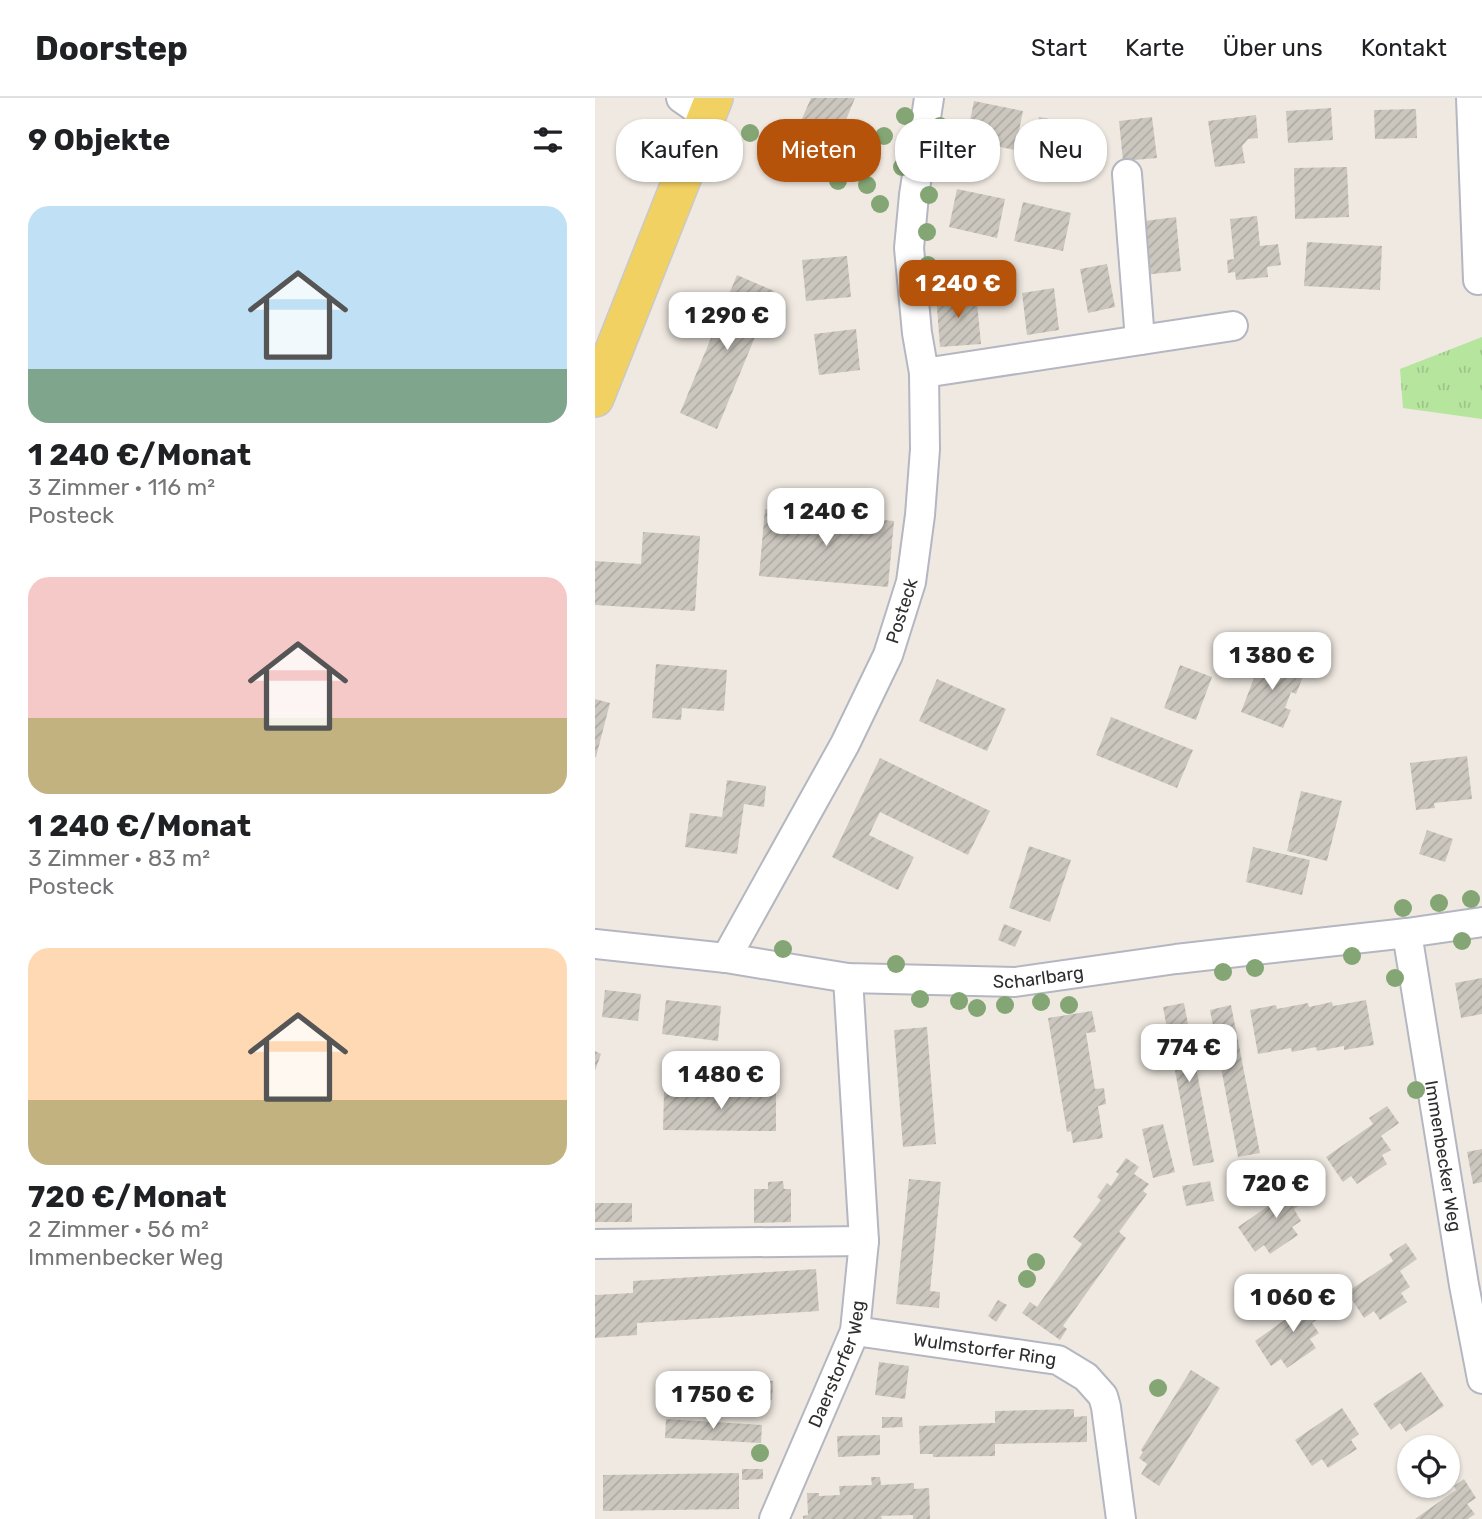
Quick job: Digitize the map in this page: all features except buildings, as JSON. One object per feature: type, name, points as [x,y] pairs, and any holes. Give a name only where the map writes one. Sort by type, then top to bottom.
[{"type":"main road","points":[[595,398],[701,104]]},
{"type":"street","name":"Posteck","points":[[726,958],[845,744],[888,655],[911,582],[925,449],[924,373],[917,333],[909,248],[929,98]]},
{"type":"street","points":[[1471,98],[1478,280]]},
{"type":"street","points":[[1127,174],[1140,340]]},
{"type":"street","points":[[924,373],[1233,326]]},
{"type":"street","name":"Scharlbarg","points":[[595,944],[726,958],[848,978],[1015,982],[1176,959],[1482,922]]},
{"type":"street","name":"Immenbecker Weg","points":[[1407,933],[1464,1285],[1482,1379]]},
{"type":"street","name":"Daerstorfer Weg","points":[[774,1519],[855,1331],[864,1241],[848,978]]},
{"type":"street","points":[[595,1244],[864,1241]]},
{"type":"street","name":"Wulmstorfer Ring","points":[[855,1331],[1058,1360],[1073,1368],[1098,1390],[1106,1407],[1121,1519]]},
{"type":"green space","points":[[1482,337],[1482,419],[1403,408],[1400,369]]}]
